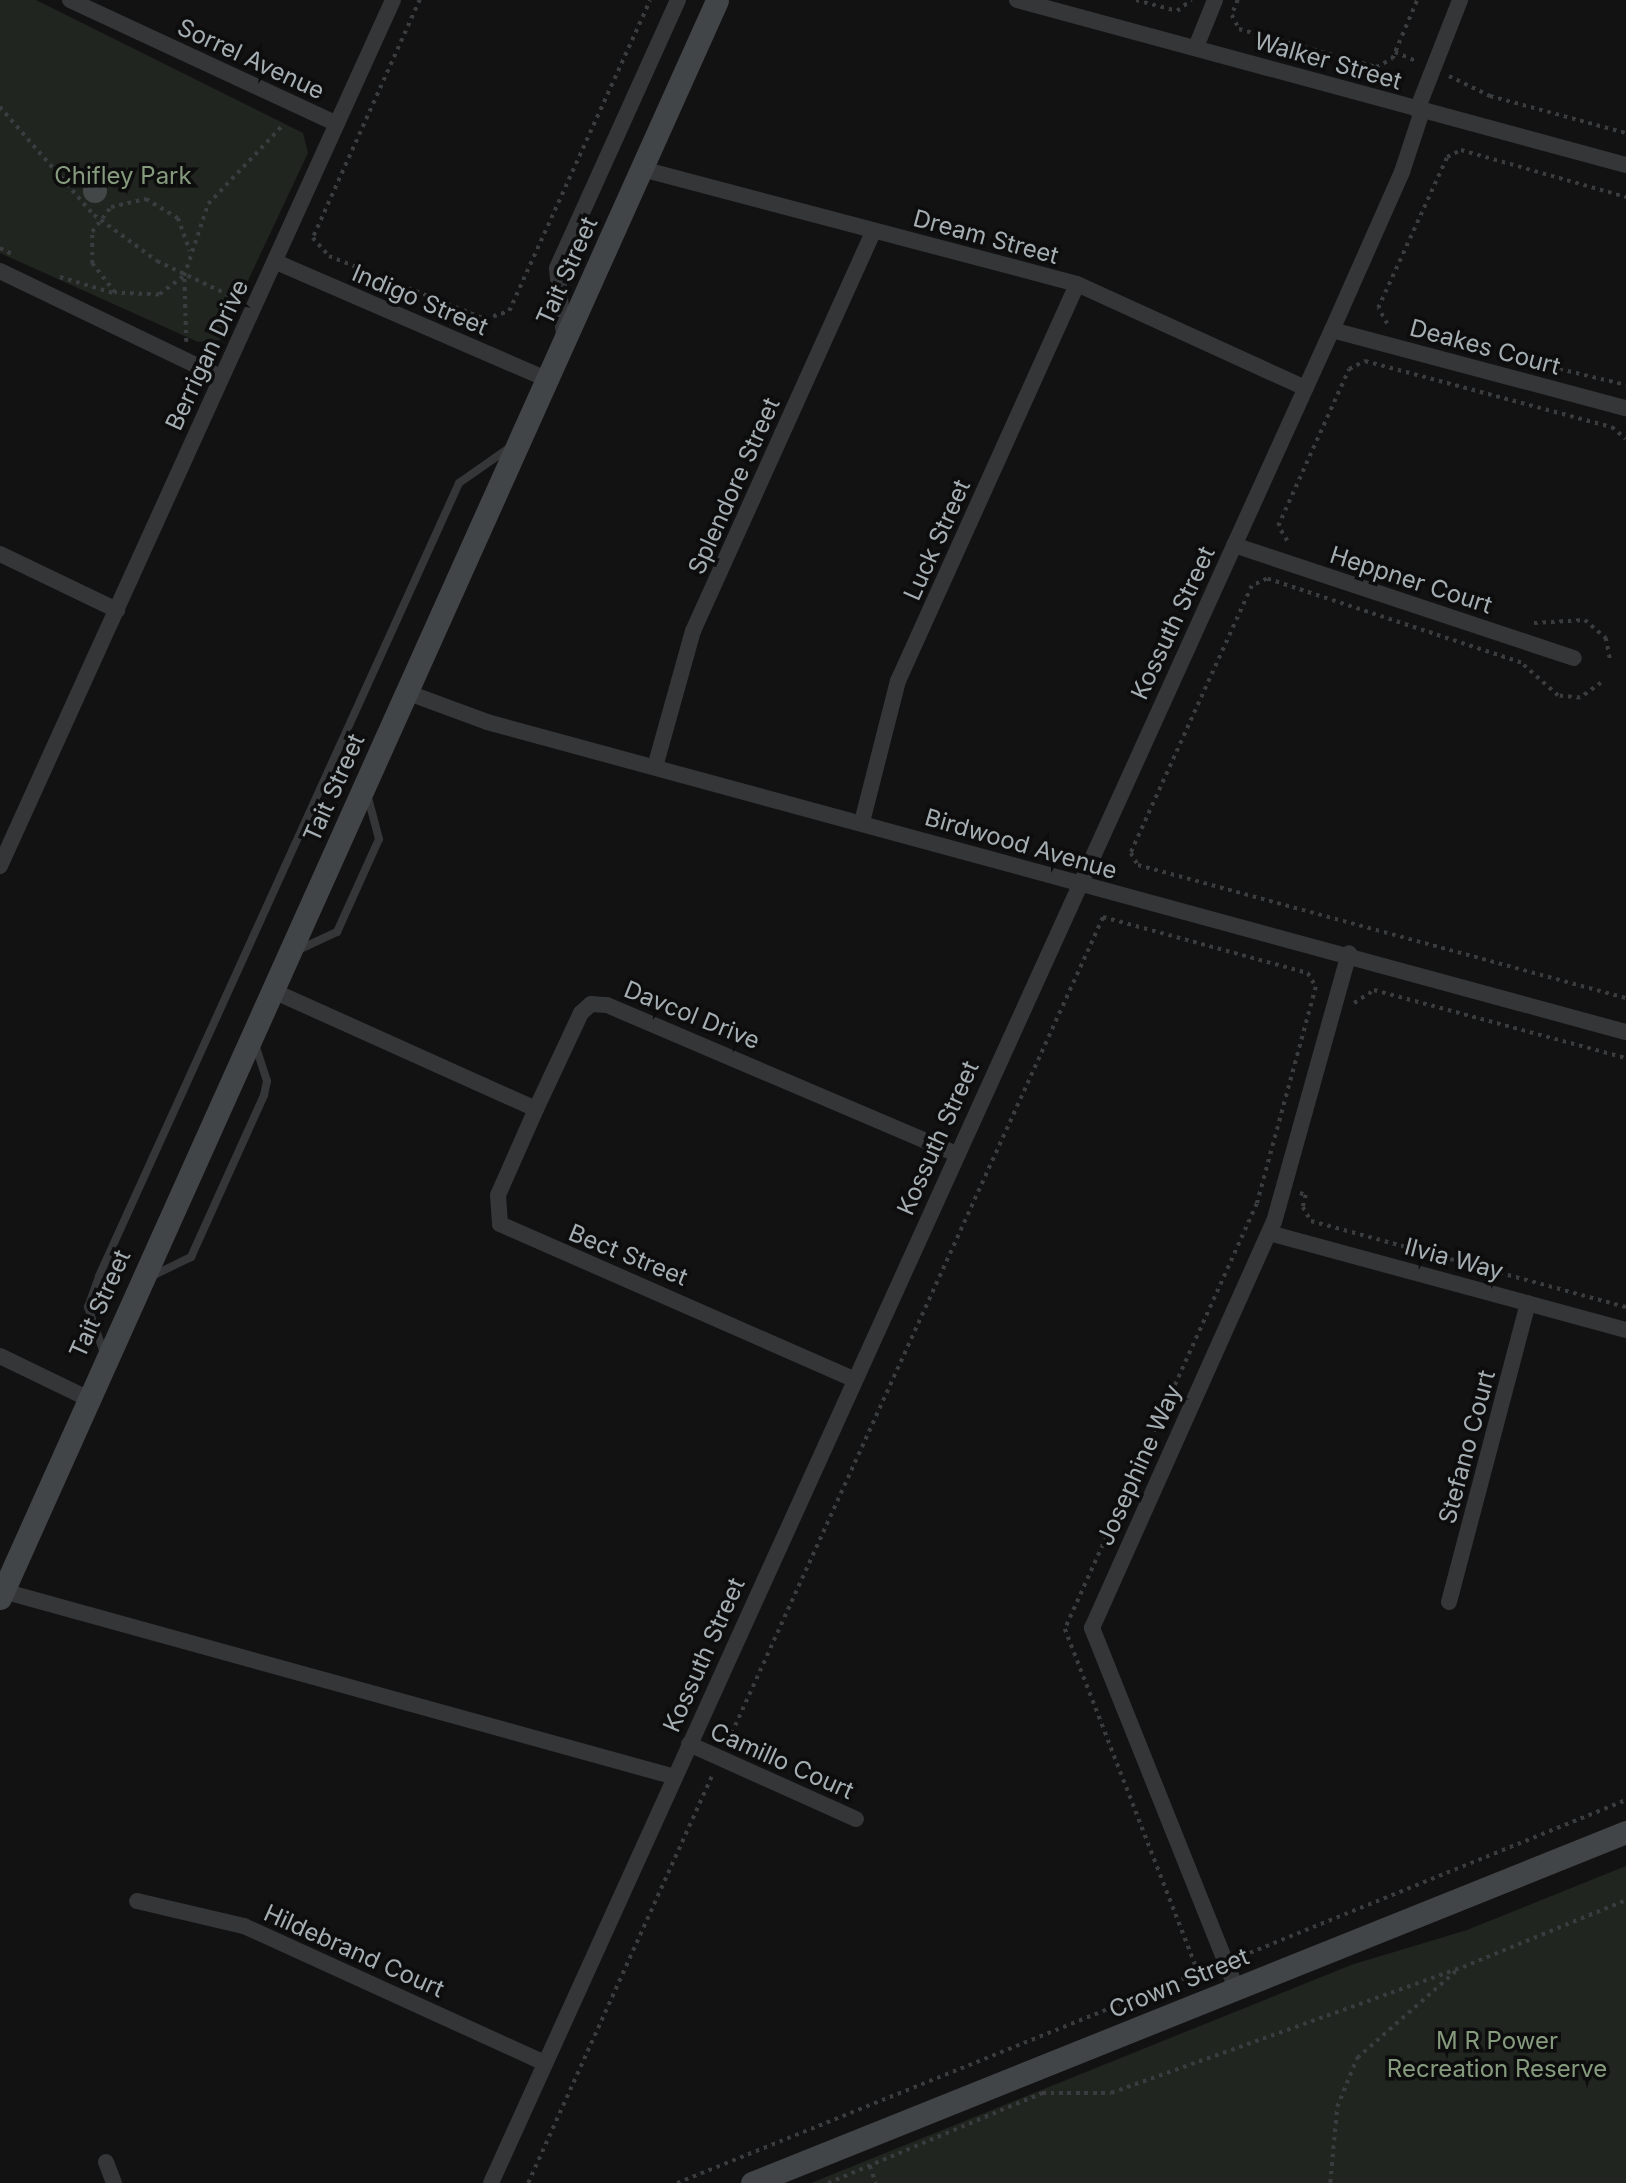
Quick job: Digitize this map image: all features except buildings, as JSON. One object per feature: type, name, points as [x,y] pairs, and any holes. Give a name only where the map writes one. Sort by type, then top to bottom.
[{"type":"street","name":"Sorrel Avenue","points":[[70,0],[337,124]]},
{"type":"street","name":"Berrigan Drive","points":[[0,866],[6,839],[63,729],[220,377],[276,262],[393,0]]},
{"type":"street","points":[[565,338],[555,274],[678,0]]},
{"type":"street","name":"Tait Street","points":[[2,1594],[105,1356],[718,0]]},
{"type":"street","name":"Walker Street","points":[[1017,0],[1626,166]]},
{"type":"street","points":[[1196,47],[1215,0]]},
{"type":"street","name":"Kossuth Street","points":[[491,2183],[853,1379],[1332,330],[1402,172],[1430,68],[1460,0]]},
{"type":"street","name":"Dream Street","points":[[642,169],[1077,284],[1305,388]]},
{"type":"street","name":"Splendore Street","points":[[655,767],[693,631],[874,231]]},
{"type":"street","name":"Indigo Street","points":[[276,262],[546,379]]},
{"type":"street","points":[[0,271],[220,377]]},
{"type":"street","name":"Luck Street","points":[[862,822],[898,681],[1077,284]]},
{"type":"street","name":"Deakes Court","points":[[1332,330],[1626,408]]},
{"type":"street","name":"Heppner Court","points":[[1234,545],[1574,658]]},
{"type":"street","points":[[0,554],[117,610]]},
{"type":"street","name":"Birdwood Avenue","points":[[406,692],[487,722],[862,822],[1079,884],[1349,953],[1626,1032]]},
{"type":"street","name":"Josephine Way","points":[[1236,1988],[1093,1628],[1269,1233],[1285,1189],[1349,953]]},
{"type":"street","points":[[271,990],[536,1109]]},
{"type":"street","name":"Davcol Drive","points":[[536,1109],[578,1019],[588,1006],[600,1004],[956,1154]]},
{"type":"street","name":"Bect Street","points":[[536,1109],[496,1200],[500,1224],[853,1379]]},
{"type":"street","name":"Ilvia Way","points":[[1269,1233],[1626,1330]]},
{"type":"street","name":"Stefano Court","points":[[1449,1602],[1528,1303]]},
{"type":"street","points":[[0,1356],[87,1398]]},
{"type":"street","points":[[2,1594],[675,1777]]},
{"type":"street","name":"Camillo Court","points":[[690,1744],[856,1819]]},
{"type":"street","name":"Crown Street","points":[[752,2183],[1626,1832]]},
{"type":"street","name":"Hildebrand Court","points":[[137,1901],[244,1926],[544,2063]]},
{"type":"street","points":[[106,2162],[114,2183]]},
{"type":"lane","points":[[105,1356],[88,1307],[99,1276],[459,482],[478,464],[517,444]]},
{"type":"lane","points":[[286,957],[333,936],[346,912],[381,832],[364,785]]},
{"type":"lane","points":[[137,1286],[186,1264],[209,1216],[266,1088],[253,1031]]},
{"type":"path","points":[[420,0],[313,238],[330,256],[485,319],[509,311],[650,0]]},
{"type":"path","points":[[1136,0],[1177,11],[1191,0]]},
{"type":"path","points":[[1238,0],[1232,15],[1239,29],[1376,66],[1395,52],[1417,0]]},
{"type":"path","points":[[1395,52],[1490,96],[1626,133]]},
{"type":"path","points":[[0,107],[41,161],[99,219],[184,276],[239,300]]},
{"type":"path","points":[[186,342],[184,276],[190,251],[220,188],[249,156],[271,144],[284,124]]},
{"type":"path","points":[[1397,327],[1384,323],[1378,308],[1447,157],[1461,150],[1626,197]]},
{"type":"path","points":[[115,293],[90,256],[99,219],[127,200],[155,202],[178,218],[190,251]]},
{"type":"path","points":[[0,248],[22,259]]},
{"type":"path","points":[[51,273],[115,293],[159,295],[184,276]]},
{"type":"path","points":[[1297,545],[1284,540],[1278,526],[1349,369],[1365,361],[1612,427],[1626,439]]},
{"type":"path","points":[[1531,362],[1626,384]]},
{"type":"path","points":[[1601,684],[1580,698],[1558,696],[1521,663],[1267,579],[1252,586],[1131,853],[1138,865],[1150,869],[1626,998]]},
{"type":"path","points":[[1521,619],[1545,624],[1585,620],[1606,638],[1611,663]]},
{"type":"path","points":[[528,2183],[1102,917],[1308,973],[1314,992],[1263,1183],[1065,1629],[1196,1966],[1192,1975],[677,2183]]},
{"type":"path","points":[[1314,992],[1358,1004],[1374,990],[1626,1058]]},
{"type":"path","points":[[1263,1183],[1306,1195],[1303,1208],[1311,1221],[1626,1307]]},
{"type":"path","points":[[1196,1966],[1225,1962],[1626,1800]]},
{"type":"path","points":[[828,2183],[1042,2093],[1111,2094],[1463,1967],[1626,1900]]},
{"type":"path","points":[[1330,2183],[1336,2107],[1357,2058],[1408,2007],[1463,1967]]},
{"type":"path","points":[[870,2166],[876,2183]]},
{"type":"green space","name":"Chifley Park","points":[[0,0],[36,0],[303,133],[308,153],[220,340],[198,342],[0,253]]},
{"type":"green space","name":"M R Power Recreation Reserve","points":[[1626,1866],[1626,2183],[811,2183],[1351,1965],[1467,1930]]}]
